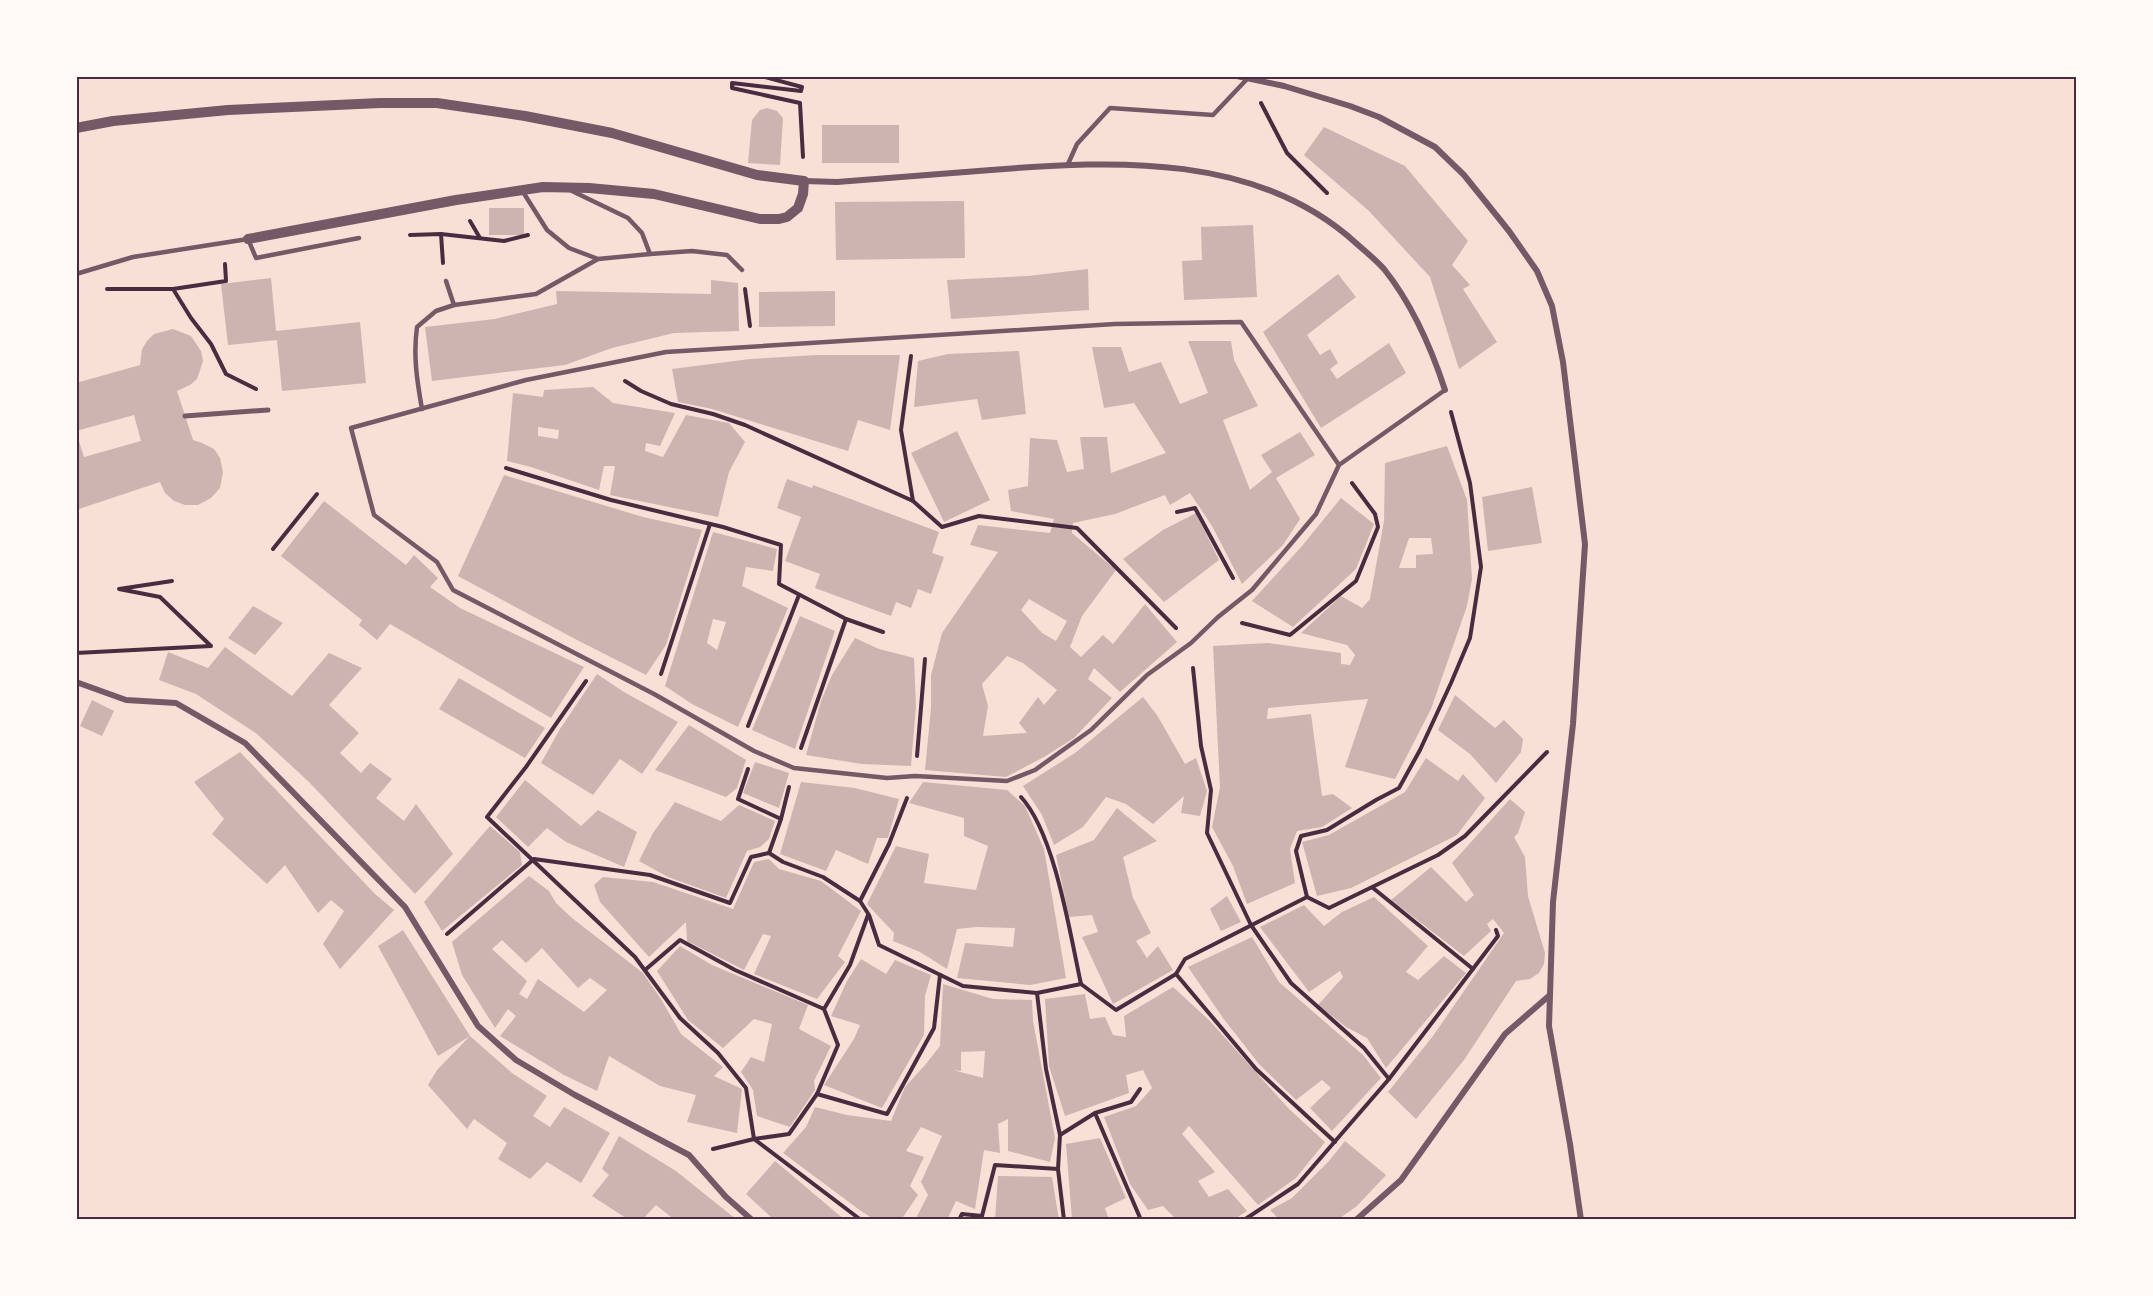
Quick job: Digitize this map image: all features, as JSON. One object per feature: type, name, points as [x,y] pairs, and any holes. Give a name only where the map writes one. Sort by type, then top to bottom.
[{"type":"street","points":[[1238,76],[1284,86],[1350,106],[1379,117],[1436,147],[1476,189],[1509,231],[1543,283],[1552,306],[1559,333],[1585,544],[1573,724],[1553,902],[1549,1026],[1581,1220]]},
{"type":"street","points":[[76,128],[112,121],[228,110],[380,103],[437,104],[525,116],[612,133],[757,175],[804,181],[837,182],[1068,164],[1135,164],[1205,172],[1255,184],[1298,202],[1343,231],[1383,268],[1415,317],[1434,356],[1445,390]]},
{"type":"street","points":[[248,239],[522,189],[564,187],[654,194],[771,220],[787,217],[798,208],[803,194],[804,181]]},
{"type":"street","points":[[185,416],[268,410]]},
{"type":"street","points":[[76,682],[126,700],[176,703],[245,743],[405,907],[478,1026],[516,1060],[575,1095],[689,1155],[726,1197],[752,1220]]},
{"type":"street","points":[[1356,1220],[1401,1180],[1505,1034],[1550,995]]},
{"type":"lane","points":[[1068,164],[1077,144],[1110,108],[1213,115],[1249,78]]},
{"type":"lane","points":[[564,187],[628,218],[642,233],[650,254]]},
{"type":"lane","points":[[522,189],[547,230],[569,248],[598,259]]},
{"type":"lane","points":[[76,274],[133,257],[248,239],[256,258],[359,238]]},
{"type":"lane","points":[[422,409],[416,371],[417,327],[436,311],[454,305],[536,294],[598,259],[692,251],[727,255],[742,270]]},
{"type":"lane","points":[[446,281],[454,305]]},
{"type":"lane","points":[[1339,465],[1241,322],[1115,324],[666,352],[518,382],[351,428],[374,515],[437,562],[453,590],[654,694],[754,751],[794,768],[887,778],[915,776],[1006,781],[1035,770],[1090,730],[1147,675],[1191,643],[1218,617],[1252,590],[1316,514],[1339,465],[1445,390]]},
{"type":"path","points":[[761,76],[802,87],[801,92],[732,82],[732,88],[800,103],[804,181]]},
{"type":"path","points":[[446,281],[441,234],[504,241],[547,230]]},
{"type":"path","points":[[742,270],[753,346]]},
{"type":"path","points":[[98,288],[173,289],[226,281]]},
{"type":"path","points":[[173,289],[211,344],[226,374],[264,394]]},
{"type":"path","points":[[913,336],[901,430],[913,501]]},
{"type":"path","points":[[599,365],[641,391],[671,404],[713,414],[745,425],[913,501],[942,527],[979,516],[1077,528],[1191,643],[1201,746],[1211,790],[1207,833],[1251,925],[1291,983],[1364,1048],[1389,1079]]},
{"type":"path","points":[[1445,390],[1470,483],[1481,567],[1470,638],[1451,683],[1399,788],[1327,830],[1301,837],[1296,851],[1307,897],[1329,908],[1438,855],[1465,836],[1573,724]]},
{"type":"path","points":[[1218,617],[1290,635],[1356,581],[1378,528],[1374,514],[1339,465]]},
{"type":"path","points":[[506,468],[611,500],[781,544],[779,584],[846,619],[883,632]]},
{"type":"path","points":[[273,549],[317,494]]},
{"type":"path","points":[[1177,512],[1195,508],[1222,558]]},
{"type":"path","points":[[654,694],[710,524]]},
{"type":"path","points":[[76,653],[211,646],[160,597],[119,589],[172,581]]},
{"type":"path","points":[[741,744],[799,595]]},
{"type":"path","points":[[769,853],[782,819],[794,768],[846,619]]},
{"type":"path","points":[[860,901],[889,844],[915,776],[925,658]]},
{"type":"path","points":[[597,665],[526,767],[487,817],[635,957],[680,1018],[718,1053],[746,1088],[754,1139],[861,1220]]},
{"type":"path","points":[[754,751],[738,799],[782,819]]},
{"type":"path","points":[[1006,781],[1032,809],[1053,863],[1081,984],[1116,1010],[1176,974],[1185,960],[1307,897]]},
{"type":"path","points":[[431,948],[534,859],[650,875],[730,903],[751,857],[769,853],[783,862],[823,877],[860,901],[869,915],[879,945],[963,986],[1037,993],[1081,984]]},
{"type":"path","points":[[1373,888],[1473,969]]},
{"type":"path","points":[[824,1009],[850,966],[869,915]]},
{"type":"path","points":[[1244,1220],[1298,1184],[1335,1142],[1389,1079],[1473,969],[1498,936],[1496,930]]},
{"type":"path","points":[[645,970],[680,940],[735,970],[824,1009],[838,1045],[817,1094],[789,1134],[754,1139],[689,1155]]},
{"type":"path","points":[[1176,974],[1256,1069],[1335,1142]]},
{"type":"path","points":[[817,1094],[886,1114],[934,1028],[940,975]]},
{"type":"path","points":[[1037,993],[1046,1069],[1060,1135],[1058,1169],[1064,1220]]},
{"type":"path","points":[[1060,1135],[1095,1113],[1131,1102],[1140,1089]]},
{"type":"path","points":[[1095,1113],[1141,1220]]},
{"type":"path","points":[[959,1220],[962,1214],[982,1216],[995,1165],[1058,1169]]},
{"type":"building","points":[[767,108],[777,111],[783,118],[780,165],[748,163],[752,120],[760,110]]},
{"type":"building","points":[[822,125],[899,125],[899,163],[822,163]]},
{"type":"building","points":[[1324,127],[1405,166],[1468,241],[1452,265],[1470,285],[1463,289],[1497,342],[1459,369],[1430,277],[1369,211],[1304,155]]},
{"type":"building","points":[[964,201],[965,258],[836,260],[835,202]]},
{"type":"building","points":[[489,208],[524,208],[524,235],[489,235]]},
{"type":"building","points":[[1253,225],[1257,297],[1184,300],[1182,261],[1202,260],[1201,227]]},
{"type":"building","points":[[1088,269],[1089,310],[951,319],[947,280],[1028,276]]},
{"type":"building","points":[[1338,274],[1356,297],[1307,335],[1320,355],[1330,349],[1338,363],[1330,369],[1337,379],[1389,343],[1406,373],[1321,428],[1263,332]]},
{"type":"building","points":[[271,278],[276,331],[360,322],[366,383],[282,391],[277,340],[228,345],[221,284]]},
{"type":"building","points":[[711,280],[738,283],[739,331],[674,333],[612,348],[565,365],[432,381],[425,327],[495,319],[557,304],[556,291],[711,294]]},
{"type":"building","points":[[835,291],[835,326],[759,327],[759,292]]},
{"type":"building","points":[[173,329],[191,336],[201,351],[203,361],[197,379],[177,391],[193,440],[214,449],[220,458],[223,472],[220,488],[211,498],[198,505],[185,505],[174,501],[165,493],[160,482],[76,510],[76,432],[84,457],[141,441],[134,415],[76,431],[76,383],[140,365],[142,349],[147,341],[154,334]]},
{"type":"building","points":[[1188,341],[1231,341],[1234,360],[1258,406],[1223,420],[1250,490],[1272,472],[1261,455],[1300,432],[1315,455],[1276,478],[1300,519],[1283,545],[1242,584],[1212,526],[1190,493],[1170,505],[1165,495],[1115,514],[1073,523],[1072,533],[1116,570],[1082,616],[1070,647],[1081,657],[1103,635],[1113,644],[1145,604],[1177,642],[1120,692],[1094,668],[1088,679],[1112,698],[1074,738],[1006,777],[925,770],[931,708],[931,675],[942,633],[998,552],[970,545],[978,525],[1050,533],[1054,519],[1011,511],[1008,490],[1028,486],[1030,438],[1057,440],[1067,472],[1084,469],[1080,437],[1107,437],[1111,473],[1166,453],[1134,403],[1104,408],[1092,347],[1121,347],[1129,372],[1161,362],[1180,404],[1208,393]],"holes":[[[1029,599],[1067,621],[1056,641],[1042,633],[1021,610]],[[1007,656],[1023,663],[1057,690],[1044,705],[1038,697],[1019,723],[1027,733],[983,736],[988,706],[982,684]]]},
{"type":"building","points":[[1019,351],[1026,414],[982,420],[977,399],[914,407],[918,361],[948,354]]},
{"type":"building","points":[[817,355],[900,355],[890,430],[858,420],[848,451],[712,409],[678,402],[672,369],[750,359]]},
{"type":"building","points":[[593,387],[613,403],[675,413],[660,446],[646,443],[645,451],[663,457],[686,415],[729,423],[745,442],[729,472],[718,517],[610,495],[615,466],[604,466],[599,490],[507,461],[513,393],[543,397],[544,390]],"holes":[[[538,427],[559,430],[558,439],[538,436]]]},
{"type":"building","points":[[957,431],[990,500],[944,522],[911,453]]},
{"type":"building","points":[[1447,446],[1467,500],[1472,579],[1467,606],[1431,709],[1395,779],[1345,767],[1368,699],[1268,708],[1267,719],[1311,714],[1322,796],[1333,794],[1352,808],[1322,827],[1297,831],[1290,849],[1295,883],[1247,904],[1233,866],[1212,827],[1220,787],[1213,646],[1268,643],[1341,653],[1341,664],[1350,665],[1355,655],[1347,645],[1301,633],[1341,596],[1362,608],[1370,599],[1384,521],[1385,463]],"holes":[[[1409,538],[1431,538],[1433,554],[1416,555],[1416,568],[1399,568]]]},
{"type":"building","points":[[504,475],[643,517],[702,530],[666,645],[646,675],[458,576]]},
{"type":"building","points":[[787,479],[812,488],[813,485],[939,532],[932,553],[944,557],[931,594],[918,589],[911,608],[896,602],[891,616],[815,588],[820,574],[785,561],[801,517],[777,508]]},
{"type":"building","points":[[1532,487],[1542,543],[1488,551],[1482,497]]},
{"type":"building","points":[[1341,498],[1374,524],[1356,569],[1293,627],[1252,601],[1302,546]]},
{"type":"building","points":[[324,501],[406,565],[414,555],[438,578],[430,587],[460,608],[584,667],[551,718],[390,624],[377,640],[359,625],[362,620],[281,556]]},
{"type":"building","points":[[1196,513],[1219,560],[1164,602],[1123,559],[1163,530]]},
{"type":"building","points":[[713,532],[777,549],[773,571],[746,567],[742,586],[788,608],[738,727],[692,704],[665,686]],"holes":[[[713,619],[726,622],[717,650],[707,643]]]},
{"type":"building","points":[[253,606],[283,623],[255,655],[228,638]]},
{"type":"building","points":[[800,616],[835,631],[795,749],[752,730]]},
{"type":"building","points":[[855,638],[879,649],[914,658],[916,706],[911,766],[862,764],[806,755],[821,701],[832,675]]},
{"type":"building","points":[[225,647],[292,696],[329,653],[362,668],[329,705],[359,733],[340,753],[361,773],[370,763],[392,779],[376,798],[404,821],[416,804],[453,854],[415,894],[309,782],[257,734],[196,694],[159,680],[168,652],[208,668]]},
{"type":"building","points":[[597,674],[678,722],[642,774],[620,759],[593,795],[541,763],[560,729]]},
{"type":"building","points":[[459,678],[545,728],[525,758],[439,709]]},
{"type":"building","points":[[1455,695],[1495,728],[1504,720],[1523,739],[1521,752],[1496,783],[1470,754],[1438,730]]},
{"type":"building","points":[[1143,697],[1157,715],[1185,764],[1196,758],[1207,791],[1200,816],[1181,813],[1184,796],[1153,824],[1126,804],[1106,797],[1083,827],[1054,845],[1042,815],[1023,786],[1075,753]]},
{"type":"building","points":[[92,700],[114,711],[102,736],[80,726]]},
{"type":"building","points":[[689,725],[746,760],[737,788],[726,797],[655,770]]},
{"type":"building","points":[[240,752],[375,894],[394,910],[340,969],[323,944],[344,911],[331,900],[318,913],[285,865],[267,884],[212,834],[224,819],[194,782]]},
{"type":"building","points":[[1426,758],[1458,781],[1463,774],[1485,798],[1457,835],[1351,888],[1317,896],[1302,842],[1329,835],[1405,792]]},
{"type":"building","points":[[755,762],[789,773],[779,808],[743,793]]},
{"type":"building","points":[[525,780],[581,826],[598,810],[637,832],[624,867],[566,842],[547,828],[528,847],[496,817]]},
{"type":"building","points":[[801,782],[855,788],[899,799],[888,838],[877,838],[868,864],[836,850],[826,871],[780,854]]},
{"type":"building","points":[[923,782],[1007,790],[1025,806],[1044,849],[1066,978],[1030,985],[957,978],[965,943],[1013,947],[1015,928],[957,929],[947,969],[920,952],[893,941],[894,933],[867,904],[896,846],[929,854],[924,883],[976,890],[988,846],[964,836],[964,818],[909,803]]},
{"type":"building","points":[[1510,799],[1525,812],[1518,833],[1514,837],[1525,857],[1528,896],[1545,953],[1544,964],[1539,973],[1530,979],[1516,981],[1464,1060],[1416,1119],[1388,1092],[1433,1036],[1504,933],[1493,919],[1487,924],[1491,931],[1464,956],[1391,900],[1431,867],[1466,902],[1474,895],[1452,863]]},
{"type":"building","points":[[675,802],[721,821],[739,805],[775,821],[769,839],[760,847],[747,851],[726,898],[668,877],[639,861],[653,833]]},
{"type":"building","points":[[1117,808],[1157,841],[1123,857],[1133,898],[1151,933],[1136,941],[1147,958],[1158,946],[1173,970],[1113,1004],[1082,937],[1098,932],[1092,915],[1069,917],[1056,855],[1094,840]]},
{"type":"building","points":[[490,826],[520,852],[522,865],[442,931],[424,902]]},
{"type":"building","points":[[769,859],[779,869],[821,881],[861,911],[838,956],[845,962],[817,999],[754,974],[771,936],[763,934],[744,970],[687,941],[686,922],[649,957],[600,902],[594,885],[603,877],[653,882],[733,909],[754,862]]},
{"type":"building","points":[[529,876],[549,891],[556,903],[572,918],[643,973],[681,1034],[723,1067],[714,1076],[742,1089],[737,1133],[687,1122],[696,1095],[660,1086],[609,1056],[597,1091],[564,1075],[500,1036],[516,1016],[508,1009],[495,1028],[462,975],[452,942]],"holes":[[[502,940],[526,963],[542,948],[578,988],[590,978],[607,990],[584,1012],[538,979],[527,999],[519,994],[527,981],[492,949]]]},
{"type":"building","points":[[1227,896],[1241,922],[1221,931],[1210,909]]},
{"type":"building","points":[[1374,897],[1428,946],[1406,972],[1418,980],[1444,956],[1466,973],[1386,1068],[1367,1038],[1346,1027],[1318,1005],[1343,977],[1340,971],[1309,992],[1260,927],[1304,905],[1324,926],[1342,912]]},
{"type":"building","points":[[403,930],[470,1036],[438,1056],[378,946]]},
{"type":"building","points":[[1252,937],[1279,982],[1363,1055],[1381,1078],[1332,1131],[1310,1108],[1331,1088],[1322,1080],[1296,1100],[1259,1064],[1223,1018],[1188,967]]},
{"type":"building","points":[[680,946],[712,965],[808,1005],[799,1029],[831,1046],[814,1081],[815,1090],[790,1127],[757,1116],[753,1090],[741,1072],[751,1057],[764,1062],[772,1024],[754,1019],[723,1048],[688,1020],[657,971]]},
{"type":"building","points":[[861,959],[886,974],[895,960],[931,975],[925,996],[924,1035],[882,1108],[824,1085],[854,1039],[860,1025],[831,1016],[847,981]]},
{"type":"building","points":[[943,984],[993,999],[1032,1000],[1033,1021],[1055,1138],[1050,1162],[1008,1151],[1008,1119],[998,1124],[1000,1153],[984,1150],[975,1209],[956,1201],[947,1220],[915,1220],[928,1195],[921,1182],[942,1136],[921,1127],[906,1151],[924,1157],[910,1186],[918,1195],[901,1220],[875,1220],[783,1153],[806,1127],[815,1107],[847,1115],[891,1121],[905,1087],[940,1046]],"holes":[[[985,1051],[983,1078],[953,1070],[961,1071],[961,1052]]]},
{"type":"building","points":[[1173,987],[1210,1021],[1289,1109],[1325,1142],[1296,1178],[1258,1205],[1189,1126],[1182,1134],[1215,1172],[1198,1181],[1209,1197],[1228,1189],[1247,1211],[1233,1220],[1177,1220],[1163,1206],[1148,1210],[1130,1184],[1104,1117],[1136,1106],[1152,1088],[1143,1070],[1126,1075],[1129,1093],[1065,1116],[1049,1066],[1045,999],[1085,994],[1090,1019],[1105,1017],[1113,1035],[1126,1037],[1124,1016]]},
{"type":"building","points":[[470,1036],[512,1073],[547,1096],[533,1116],[550,1127],[564,1107],[610,1133],[581,1183],[547,1162],[530,1179],[498,1159],[507,1143],[474,1119],[467,1129],[428,1085],[437,1070]]},
{"type":"building","points":[[619,1136],[676,1171],[737,1220],[675,1220],[656,1205],[642,1220],[629,1220],[592,1196],[609,1175],[602,1169]]},
{"type":"building","points":[[1100,1138],[1126,1198],[1105,1208],[1109,1220],[1072,1220],[1066,1144]]},
{"type":"building","points":[[1345,1141],[1386,1175],[1357,1206],[1337,1220],[1311,1220],[1309,1217],[1306,1220],[1280,1220],[1270,1210],[1292,1198],[1329,1161]]},
{"type":"building","points":[[775,1161],[845,1220],[774,1220],[746,1194]]},
{"type":"building","points":[[998,1176],[1052,1177],[1059,1220],[995,1220]]}]
